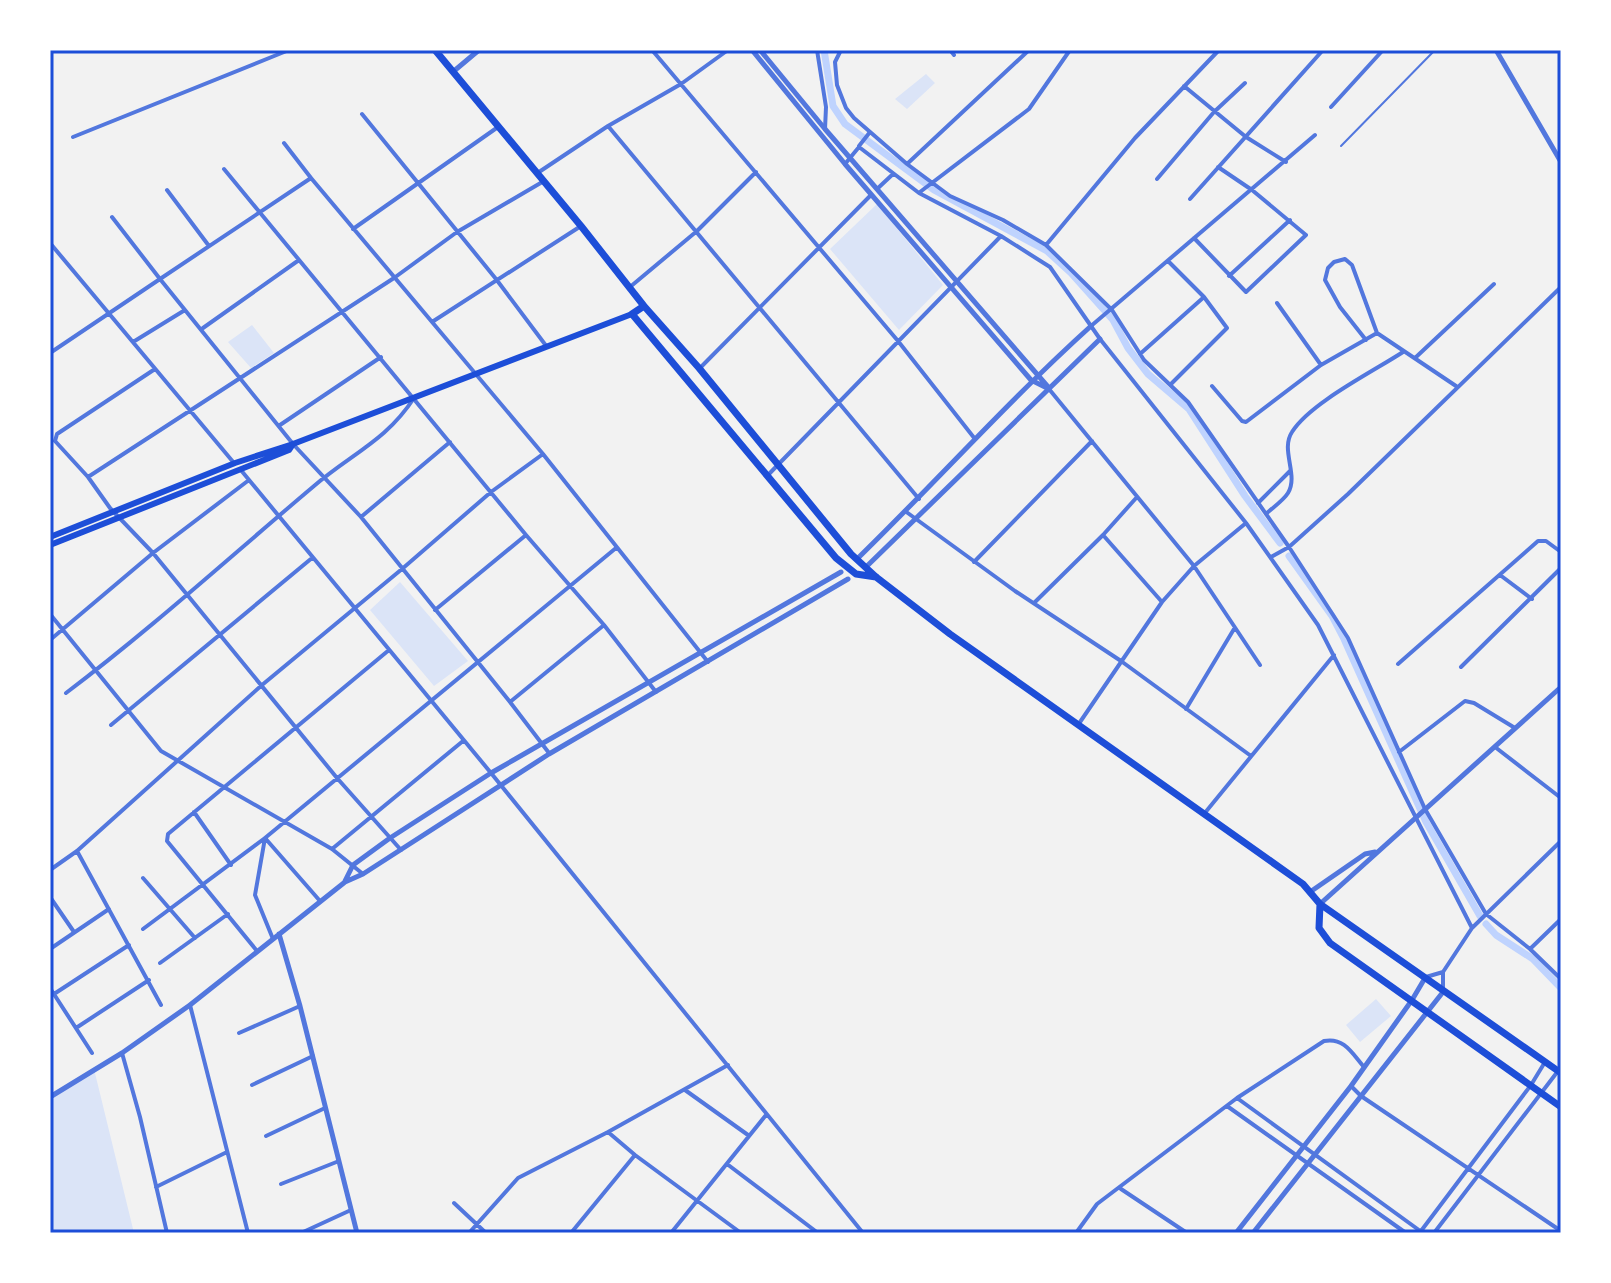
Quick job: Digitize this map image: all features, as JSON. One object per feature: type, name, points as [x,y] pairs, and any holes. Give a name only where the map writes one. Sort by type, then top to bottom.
[{"type":"highway","points":[[435,50],[644,306],[857,559],[876,577],[950,634],[1303,884],[1320,904],[1559,1072]]},
{"type":"highway","points":[[644,306],[632,314],[844,570],[876,577]]},
{"type":"highway","points":[[704,400],[716,388]]},
{"type":"highway","points":[[1320,904],[1319,928],[1330,943],[1561,1107]]},
{"type":"main road","points":[[50,545],[237,466],[289,450],[293,444],[632,314]]},
{"type":"main road","points":[[50,537],[117,515]]},
{"type":"street","points":[[73,137],[289,50]]},
{"type":"street","points":[[454,71],[479,50]]},
{"type":"street","points":[[652,50],[898,341],[975,439]]},
{"type":"street","points":[[537,174],[608,126],[681,84],[728,50]]},
{"type":"street","points":[[752,50],[845,164],[957,281],[1038,373],[1194,566],[1260,665]]},
{"type":"street","points":[[760,50],[850,157],[874,192],[951,287],[1031,380],[1049,389]]},
{"type":"street","points":[[817,50],[826,107],[825,140]]},
{"type":"street","points":[[841,50],[836,57],[835,70],[841,97],[868,134],[929,185],[1003,220],[1046,245],[1112,310],[1154,371],[1188,402],[1348,638],[1425,809],[1486,914],[1561,979]]},
{"type":"street","points":[[950,50],[954,55]]},
{"type":"street","points":[[907,164],[1029,50]]},
{"type":"street","points":[[919,193],[1029,109],[1070,50]]},
{"type":"street","points":[[1046,245],[1135,138],[1219,50]]},
{"type":"street","points":[[1190,199],[1323,50]]},
{"type":"street","points":[[1331,107],[1383,50]]},
{"type":"street","points":[[1496,50],[1560,159]]},
{"type":"street","points":[[1157,179],[1214,112],[1245,83]]},
{"type":"street","points":[[1184,86],[1246,137],[1286,162]]},
{"type":"street","points":[[362,114],[547,347]]},
{"type":"street","points":[[353,229],[500,126]]},
{"type":"street","points":[[608,126],[919,499]]},
{"type":"street","points":[[845,164],[868,134]]},
{"type":"street","points":[[345,882],[353,865],[491,773],[844,570],[919,499],[1038,373],[1315,135]]},
{"type":"street","points":[[284,143],[543,454],[708,662]]},
{"type":"street","points":[[860,145],[919,193],[1001,236],[1050,267],[1100,339],[1246,523],[1318,625],[1472,928]]},
{"type":"street","points":[[1194,238],[1243,291],[1248,291],[1305,238],[1304,233],[1290,220],[1218,167]]},
{"type":"street","points":[[224,169],[604,625],[656,692]]},
{"type":"street","points":[[629,288],[697,231],[756,172]]},
{"type":"street","points":[[699,368],[893,174]]},
{"type":"street","points":[[50,353],[311,178]]},
{"type":"street","points":[[88,477],[343,312],[457,232],[544,181]]},
{"type":"street","points":[[167,190],[209,246]]},
{"type":"street","points":[[112,217],[293,444],[361,517],[549,754]]},
{"type":"street","points":[[1229,276],[1290,220]]},
{"type":"street","points":[[432,322],[581,226]]},
{"type":"street","points":[[767,476],[1001,236]]},
{"type":"street","points":[[50,243],[491,773],[863,1233]]},
{"type":"street","points":[[1366,340],[1340,307],[1327,284],[1325,275],[1334,262],[1345,259],[1352,265],[1377,333],[1457,386]]},
{"type":"street","points":[[202,329],[299,260]]},
{"type":"street","points":[[1168,261],[1204,297],[1227,328],[1171,384]]},
{"type":"street","points":[[1415,358],[1494,284]]},
{"type":"street","points":[[1271,557],[1289,547],[1348,494],[1561,287]]},
{"type":"street","points":[[1140,354],[1204,297]]},
{"type":"street","points":[[1277,303],[1321,365]]},
{"type":"street","points":[[133,342],[185,310]]},
{"type":"street","points":[[1212,386],[1246,422],[1321,365],[1377,333]]},
{"type":"street","points":[[50,1097],[122,1053],[190,1005],[345,882],[363,874],[549,754],[866,567],[1100,339]]},
{"type":"street","points":[[1266,514],[1289,492],[1288,442],[1292,431],[1317,406],[1403,352]]},
{"type":"street","points":[[280,425],[381,357]]},
{"type":"street","points":[[155,369],[55,437],[55,441],[153,553],[337,778],[401,850]]},
{"type":"street","points":[[66,693],[325,477],[393,427],[414,397]]},
{"type":"street","points":[[974,562],[1092,441]]},
{"type":"street","points":[[361,517],[450,442]]},
{"type":"street","points":[[50,870],[77,851],[353,608],[491,492],[543,454]]},
{"type":"street","points":[[1258,503],[1290,471]]},
{"type":"street","points":[[50,640],[153,553],[249,480]]},
{"type":"street","points":[[1034,603],[1137,497]]},
{"type":"street","points":[[905,511],[974,562],[1121,661],[1251,756]]},
{"type":"street","points":[[1078,725],[1162,602],[1194,566],[1246,523]]},
{"type":"street","points":[[435,610],[526,535]]},
{"type":"street","points":[[1103,535],[1162,602]]},
{"type":"street","points":[[1398,664],[1538,541],[1546,541],[1561,552]]},
{"type":"street","points":[[143,929],[285,822],[616,548]]},
{"type":"street","points":[[111,725],[313,557]]},
{"type":"street","points":[[1461,667],[1561,568]]},
{"type":"street","points":[[1500,575],[1532,599]]},
{"type":"street","points":[[50,614],[161,751],[332,849],[363,874]]},
{"type":"street","points":[[510,702],[604,625]]},
{"type":"street","points":[[1186,710],[1234,629]]},
{"type":"street","points":[[258,951],[167,841],[168,834],[389,650]]},
{"type":"street","points":[[1204,814],[1334,655]]},
{"type":"street","points":[[1320,904],[1561,687]]},
{"type":"street","points":[[1399,752],[1465,701],[1474,703],[1515,728]]},
{"type":"street","points":[[332,849],[463,741]]},
{"type":"street","points":[[1495,747],[1561,798]]},
{"type":"street","points":[[194,812],[231,865]]},
{"type":"street","points":[[265,838],[320,901]]},
{"type":"street","points":[[265,838],[255,895],[273,939]]},
{"type":"street","points":[[1253,1233],[1443,992],[1443,972],[1472,928],[1561,841]]},
{"type":"street","points":[[77,851],[161,1005]]},
{"type":"street","points":[[1310,892],[1365,854],[1376,852]]},
{"type":"street","points":[[143,878],[195,938]]},
{"type":"street","points":[[50,897],[74,932]]},
{"type":"street","points":[[50,949],[109,909]]},
{"type":"street","points":[[160,963],[228,914]]},
{"type":"street","points":[[1530,949],[1561,919]]},
{"type":"street","points":[[279,934],[357,1233]]},
{"type":"street","points":[[54,994],[129,945]]},
{"type":"street","points":[[1236,1233],[1351,1086],[1425,978],[1443,972]]},
{"type":"street","points":[[76,1028],[149,980]]},
{"type":"street","points":[[50,988],[92,1053]]},
{"type":"street","points":[[190,1005],[248,1233]]},
{"type":"street","points":[[239,1033],[300,1006]]},
{"type":"street","points":[[1076,1233],[1097,1204],[1121,1189],[1237,1098],[1324,1041],[1335,1040],[1345,1044],[1364,1067]]},
{"type":"street","points":[[122,1053],[167,1233]]},
{"type":"street","points":[[252,1085],[313,1056]]},
{"type":"street","points":[[1237,1098],[1421,1232],[1545,1062]]},
{"type":"street","points":[[469,1233],[518,1178],[728,1065]]},
{"type":"street","points":[[1434,1233],[1559,1072]]},
{"type":"street","points":[[1351,1086],[1361,1096],[1561,1231]]},
{"type":"street","points":[[685,1090],[748,1135]]},
{"type":"street","points":[[1227,1106],[1406,1233]]},
{"type":"street","points":[[266,1136],[325,1108]]},
{"type":"street","points":[[671,1233],[766,1115]]},
{"type":"street","points":[[608,1132],[741,1233]]},
{"type":"street","points":[[156,1187],[227,1152]]},
{"type":"street","points":[[571,1233],[635,1155]]},
{"type":"street","points":[[281,1184],[339,1161]]},
{"type":"street","points":[[727,1164],[818,1233]]},
{"type":"street","points":[[1121,1189],[1187,1233]]},
{"type":"street","points":[[454,1203],[486,1233]]},
{"type":"street","points":[[301,1233],[351,1210]]},
{"type":"lane","points":[[1341,146],[1435,50]]},
{"type":"shaded area","points":[[926,74],[935,83],[907,109],[895,99]]},
{"type":"shaded area","points":[[877,204],[943,285],[899,330],[830,249]]},
{"type":"shaded area","points":[[252,325],[274,353],[251,368],[228,342]]},
{"type":"shaded area","points":[[400,582],[468,661],[434,686],[370,610]]},
{"type":"shaded area","points":[[1376,999],[1391,1016],[1360,1042],[1346,1025]]},
{"type":"shaded area","points":[[94,1069],[134,1233],[50,1233],[50,1097]]},
{"type":"waterway","points":[[824,50],[833,106],[845,124],[934,190],[1047,251],[1071,273],[1113,320],[1128,348],[1148,374],[1189,409],[1245,496],[1280,543]]},
{"type":"waterway","points":[[1289,556],[1332,616],[1426,822],[1480,916]]},
{"type":"waterway","points":[[1486,924],[1496,935],[1533,959],[1561,988]]}]
